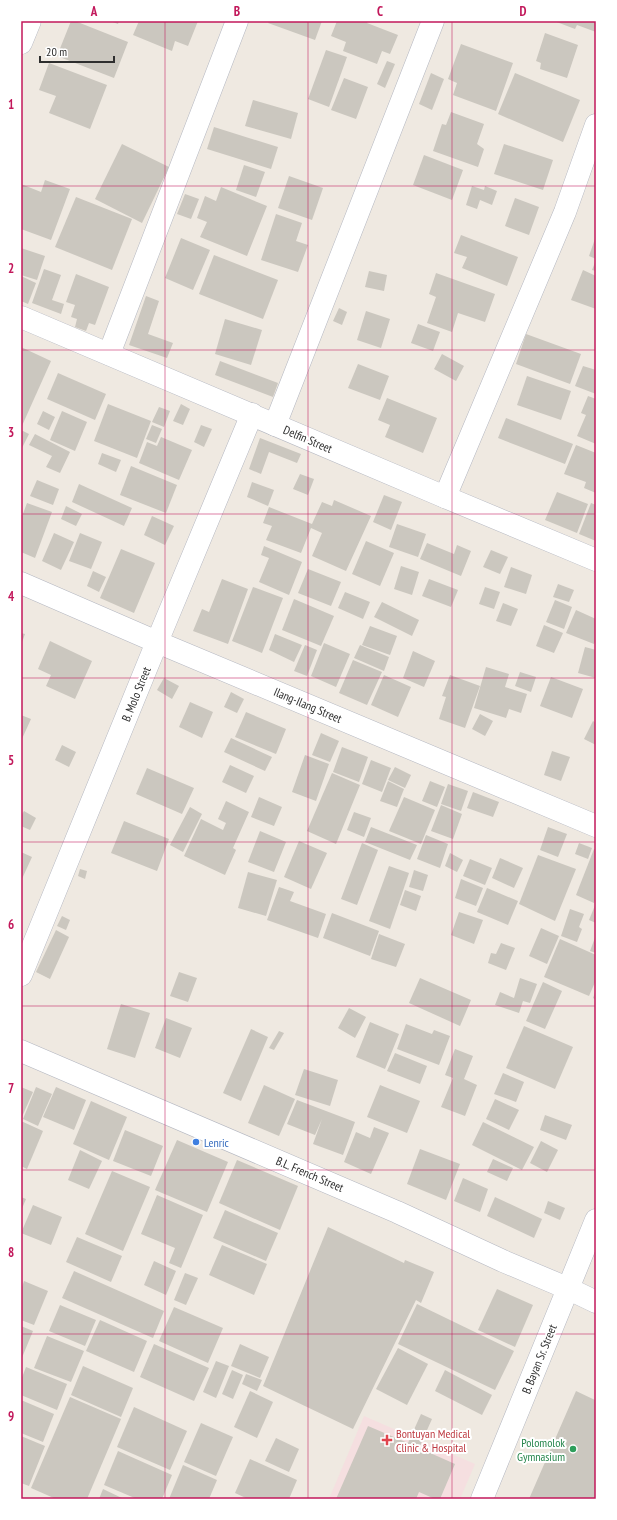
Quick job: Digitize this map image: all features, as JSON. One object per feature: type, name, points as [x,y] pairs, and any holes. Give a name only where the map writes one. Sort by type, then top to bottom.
[{"type":"street","points":[[21,43],[30,21]]},
{"type":"street","points":[[109,354],[236,21]]},
{"type":"street","points":[[275,425],[433,21]]},
{"type":"street","points":[[445,498],[565,212],[596,125]]},
{"type":"street","name":"Delfin Street","points":[[21,317],[252,414],[445,498],[596,560]]},
{"type":"street","name":"B. Molo Street","points":[[21,975],[252,414]]},
{"type":"street","name":"Ilang-Ilang Street","points":[[21,583],[157,642],[596,826]]},
{"type":"street","name":"B.L. French Street","points":[[21,1051],[397,1212],[596,1302]]},
{"type":"street","name":"B. Bayan Sr. Street","points":[[482,1499],[596,1220]]},
{"type":"shaded area","name":"Bontuyan Medical Clinic & Hospital","points":[[364,1416],[475,1464],[460,1499],[329,1499]]},
{"type":"building","points":[[71,21],[75,21],[128,42],[114,78],[57,56]]},
{"type":"building","points":[[110,21],[119,21],[118,24]]},
{"type":"building","points":[[139,21],[198,21],[188,46],[175,41],[172,51],[133,35]]},
{"type":"building","points":[[269,21],[322,21],[315,40],[268,23]]},
{"type":"building","points":[[337,21],[368,21],[367,23],[398,35],[390,54],[382,51],[377,64],[343,51],[346,42],[331,36]]},
{"type":"building","points":[[554,21],[596,21],[596,32],[577,25],[575,29]]},
{"type":"building","points":[[545,33],[578,45],[567,78],[540,69],[541,63],[536,61]]},
{"type":"building","points":[[461,44],[513,63],[496,111],[453,95],[457,83],[448,79]]},
{"type":"building","points":[[326,50],[347,57],[329,107],[308,99]]},
{"type":"building","points":[[387,61],[395,64],[385,88],[377,84]]},
{"type":"building","points":[[49,63],[107,85],[90,129],[49,113],[56,96],[39,90]]},
{"type":"building","points":[[431,73],[444,79],[432,110],[419,104]]},
{"type":"building","points":[[515,73],[580,100],[563,142],[498,114]]},
{"type":"building","points":[[344,78],[368,87],[356,119],[331,110]]},
{"type":"building","points":[[253,100],[298,113],[291,139],[245,126]]},
{"type":"building","points":[[451,112],[484,124],[477,144],[484,149],[478,167],[433,151],[442,124],[446,125]]},
{"type":"building","points":[[214,127],[278,147],[271,169],[207,149]]},
{"type":"building","points":[[122,144],[169,167],[142,223],[95,199]]},
{"type":"building","points":[[504,144],[553,160],[543,190],[494,174]]},
{"type":"building","points":[[424,155],[463,170],[452,200],[413,185]]},
{"type":"building","points":[[244,165],[265,172],[256,197],[236,190]]},
{"type":"building","points":[[289,176],[323,188],[312,220],[278,208]]},
{"type":"building","points":[[45,180],[70,189],[51,240],[21,229],[21,184],[41,192]]},
{"type":"building","points":[[472,186],[484,190],[485,186],[497,191],[492,205],[480,200],[477,209],[466,205]]},
{"type":"building","points":[[221,187],[267,206],[247,256],[200,237],[207,222],[197,218],[205,196],[216,201]]},
{"type":"building","points":[[185,194],[199,199],[191,219],[177,214]]},
{"type":"building","points":[[76,197],[132,219],[112,270],[55,247]]},
{"type":"building","points":[[515,198],[539,207],[529,235],[505,226]]},
{"type":"building","points":[[276,214],[302,223],[296,241],[308,245],[298,272],[261,260]]},
{"type":"building","points":[[461,235],[518,257],[507,286],[462,268],[467,257],[454,253]]},
{"type":"building","points":[[596,236],[596,259],[589,256]]},
{"type":"building","points":[[181,238],[210,250],[193,290],[165,278]]},
{"type":"building","points":[[21,248],[45,256],[37,280],[21,275]]},
{"type":"building","points":[[214,255],[278,280],[263,319],[199,294]]},
{"type":"building","points":[[596,260],[596,271],[592,270]]},
{"type":"building","points":[[44,269],[61,275],[52,300],[64,304],[61,314],[32,303]]},
{"type":"building","points":[[583,270],[596,276],[596,309],[571,300]]},
{"type":"building","points":[[369,271],[387,275],[384,291],[365,287]]},
{"type":"building","points":[[436,273],[495,294],[485,322],[458,313],[452,332],[427,323],[436,297],[429,294]]},
{"type":"building","points":[[76,274],[109,287],[95,325],[89,323],[86,331],[75,327],[77,319],[71,317],[75,305],[66,302]]},
{"type":"building","points":[[21,276],[36,283],[28,304],[21,301]]},
{"type":"building","points":[[146,296],[159,301],[148,334],[173,343],[167,358],[129,345]]},
{"type":"building","points":[[339,308],[347,312],[342,325],[333,321]]},
{"type":"building","points":[[366,311],[390,319],[381,348],[357,340]]},
{"type":"building","points":[[225,319],[262,330],[251,365],[215,354]]},
{"type":"building","points":[[418,324],[440,332],[433,351],[411,343]]},
{"type":"building","points":[[526,334],[581,354],[570,384],[516,364]]},
{"type":"building","points":[[21,347],[51,361],[21,428]]},
{"type":"building","points":[[442,354],[464,366],[456,381],[434,369]]},
{"type":"building","points":[[220,361],[278,383],[273,397],[215,375]]},
{"type":"building","points":[[358,364],[389,376],[380,400],[348,388]]},
{"type":"building","points":[[583,366],[596,370],[596,394],[575,386]]},
{"type":"building","points":[[58,373],[106,394],[95,420],[47,399]]},
{"type":"building","points":[[527,376],[571,391],[561,420],[517,405]]},
{"type":"building","points":[[588,396],[596,399],[596,444],[577,436],[586,415],[581,413]]},
{"type":"building","points":[[387,398],[437,418],[423,453],[385,437],[390,425],[378,420]]},
{"type":"building","points":[[108,404],[151,421],[137,458],[94,441]]},
{"type":"building","points":[[181,404],[190,409],[183,425],[173,421]]},
{"type":"building","points":[[159,407],[170,411],[164,427],[152,422]]},
{"type":"building","points":[[43,411],[55,417],[49,430],[37,424]]},
{"type":"building","points":[[62,411],[87,422],[75,451],[50,440]]},
{"type":"building","points":[[506,418],[573,444],[565,464],[498,438]]},
{"type":"building","points":[[152,425],[162,429],[156,443],[146,439]]},
{"type":"building","points":[[201,425],[212,429],[204,447],[194,442]]},
{"type":"building","points":[[21,430],[29,434],[21,450]]},
{"type":"building","points":[[35,434],[70,452],[60,473],[46,467],[52,456],[29,445]]},
{"type":"building","points":[[161,437],[192,450],[179,480],[139,463],[147,442],[157,446]]},
{"type":"building","points":[[260,438],[301,454],[297,463],[269,452],[261,474],[249,469]]},
{"type":"building","points":[[576,445],[596,453],[596,493],[584,488],[586,482],[564,474]]},
{"type":"building","points":[[102,453],[121,460],[116,472],[98,464]]},
{"type":"building","points":[[131,466],[177,485],[166,513],[120,495]]},
{"type":"building","points":[[300,474],[314,479],[308,495],[293,489]]},
{"type":"building","points":[[37,480],[59,489],[53,505],[30,496]]},
{"type":"building","points":[[252,482],[274,490],[268,506],[247,497]]},
{"type":"building","points":[[79,484],[132,508],[124,526],[72,502]]},
{"type":"building","points":[[557,492],[588,504],[577,533],[545,520]]},
{"type":"building","points":[[384,495],[402,502],[391,530],[373,522]]},
{"type":"building","points":[[334,500],[371,516],[346,571],[312,556],[322,533],[311,528],[301,553],[266,540],[272,526],[263,523],[269,507],[312,524],[322,502],[332,506]]},
{"type":"building","points":[[27,503],[52,512],[35,558],[21,552],[21,519]]},
{"type":"building","points":[[591,503],[596,505],[596,541],[579,534]]},
{"type":"building","points":[[66,506],[82,514],[76,526],[61,519]]},
{"type":"building","points":[[152,516],[174,526],[165,545],[144,535]]},
{"type":"building","points":[[397,524],[426,534],[418,557],[389,547]]},
{"type":"building","points":[[54,533],[74,542],[61,570],[42,561]]},
{"type":"building","points":[[80,533],[102,542],[91,569],[69,561]]},
{"type":"building","points":[[366,541],[394,553],[380,586],[352,574]]},
{"type":"building","points":[[427,543],[454,554],[457,545],[471,551],[461,576],[420,559]]},
{"type":"building","points":[[264,546],[302,562],[289,595],[259,582],[269,558],[261,555]]},
{"type":"building","points":[[121,549],[155,563],[134,613],[100,598]]},
{"type":"building","points":[[491,550],[508,557],[500,574],[483,567]]},
{"type":"building","points":[[401,566],[419,572],[412,595],[394,589]]},
{"type":"building","points":[[511,567],[532,575],[526,594],[504,587]]},
{"type":"building","points":[[308,569],[341,582],[331,606],[298,593]]},
{"type":"building","points":[[93,571],[106,577],[99,592],[87,586]]},
{"type":"building","points":[[222,579],[248,589],[228,644],[193,631],[202,609],[209,612]]},
{"type":"building","points":[[429,579],[458,590],[451,607],[422,596]]},
{"type":"building","points":[[558,584],[574,590],[569,602],[553,597]]},
{"type":"building","points":[[253,587],[283,598],[262,653],[232,641]]},
{"type":"building","points":[[485,587],[500,592],[494,609],[479,604]]},
{"type":"building","points":[[345,592],[370,602],[363,619],[338,608]]},
{"type":"building","points":[[294,599],[334,616],[321,646],[282,630]]},
{"type":"building","points":[[555,600],[572,607],[564,629],[546,622]]},
{"type":"building","points":[[382,602],[419,620],[412,636],[374,617]]},
{"type":"building","points":[[503,603],[518,609],[511,626],[496,621]]},
{"type":"building","points":[[576,610],[596,619],[596,640],[594,644],[566,633]]},
{"type":"building","points":[[544,625],[563,633],[554,653],[536,646]]},
{"type":"building","points":[[370,626],[397,636],[390,655],[362,645]]},
{"type":"building","points":[[21,633],[25,634],[21,645]]},
{"type":"building","points":[[275,634],[302,645],[294,662],[269,650]]},
{"type":"building","points":[[50,641],[92,661],[75,699],[46,686],[51,675],[38,669]]},
{"type":"building","points":[[324,643],[350,654],[336,687],[311,676]]},
{"type":"building","points":[[305,645],[317,650],[307,676],[294,671]]},
{"type":"building","points":[[360,645],[389,657],[384,671],[354,658]]},
{"type":"building","points":[[585,647],[596,650],[596,678],[578,673]]},
{"type":"building","points":[[413,651],[435,661],[424,687],[403,678]]},
{"type":"building","points":[[353,660],[382,672],[367,705],[339,693]]},
{"type":"building","points":[[486,667],[509,674],[505,687],[527,694],[521,713],[509,709],[506,718],[474,708]]},
{"type":"building","points":[[520,672],[536,677],[531,692],[515,686]]},
{"type":"building","points":[[384,675],[411,687],[398,717],[371,705]]},
{"type":"building","points":[[450,675],[480,686],[465,728],[439,719],[446,697],[442,696]]},
{"type":"building","points":[[551,677],[583,689],[572,718],[540,706]]},
{"type":"building","points":[[164,678],[179,686],[172,699],[157,690]]},
{"type":"building","points":[[231,692],[244,699],[237,713],[224,707]]},
{"type":"building","points":[[190,702],[213,712],[202,738],[179,727]]},
{"type":"building","points":[[246,712],[286,729],[276,754],[235,737]]},
{"type":"building","points":[[480,714],[493,721],[485,736],[472,729]]},
{"type":"building","points":[[21,715],[31,719],[21,741]]},
{"type":"building","points":[[593,721],[596,723],[596,745],[584,739]]},
{"type":"building","points":[[321,733],[339,741],[330,762],[312,755]]},
{"type":"building","points":[[231,738],[272,757],[265,771],[224,752]]},
{"type":"building","points":[[62,745],[76,752],[69,767],[55,760]]},
{"type":"building","points":[[342,747],[368,757],[359,782],[333,772]]},
{"type":"building","points":[[552,751],[570,757],[561,781],[544,775]]},
{"type":"building","points":[[305,755],[329,764],[316,801],[292,792]]},
{"type":"building","points":[[371,760],[391,768],[382,792],[362,784]]},
{"type":"building","points":[[230,765],[254,776],[246,793],[222,782]]},
{"type":"building","points":[[395,767],[411,775],[405,788],[388,780]]},
{"type":"building","points":[[147,768],[194,788],[182,814],[136,794]]},
{"type":"building","points":[[332,773],[360,785],[336,844],[307,831]]},
{"type":"building","points":[[388,781],[404,789],[397,807],[380,801]]},
{"type":"building","points":[[430,781],[445,787],[437,807],[422,801]]},
{"type":"building","points":[[448,784],[468,791],[461,811],[441,804]]},
{"type":"building","points":[[473,792],[499,802],[493,817],[467,808]]},
{"type":"building","points":[[259,797],[282,807],[274,826],[251,817]]},
{"type":"building","points":[[404,797],[435,810],[421,844],[389,831]]},
{"type":"building","points":[[226,801],[249,812],[233,848],[236,850],[225,875],[184,856],[201,819],[223,830],[226,823],[218,819]]},
{"type":"building","points":[[441,805],[462,814],[453,839],[431,831]]},
{"type":"building","points":[[190,807],[202,814],[183,852],[170,845]]},
{"type":"building","points":[[24,811],[36,818],[30,830],[21,826],[21,816]]},
{"type":"building","points":[[354,812],[371,818],[364,837],[347,830]]},
{"type":"building","points":[[124,821],[169,839],[157,871],[111,853]]},
{"type":"building","points":[[371,827],[417,845],[410,860],[365,842]]},
{"type":"building","points":[[548,827],[567,834],[558,857],[540,850]]},
{"type":"building","points":[[260,831],[286,842],[274,872],[248,862]]},
{"type":"building","points":[[426,835],[448,844],[440,868],[417,859]]},
{"type":"building","points":[[299,841],[327,853],[311,889],[284,877]]},
{"type":"building","points":[[362,843],[378,850],[357,905],[341,899]]},
{"type":"building","points":[[579,843],[592,848],[588,859],[575,854]]},
{"type":"building","points":[[594,849],[596,849],[596,898],[594,903],[576,895]]},
{"type":"building","points":[[21,852],[32,857],[21,881]]},
{"type":"building","points":[[450,853],[463,860],[457,872],[445,866]]},
{"type":"building","points":[[538,855],[576,869],[555,921],[519,904]]},
{"type":"building","points":[[500,858],[523,868],[514,888],[492,878]]},
{"type":"building","points":[[470,859],[492,868],[485,885],[463,876]]},
{"type":"building","points":[[389,866],[409,873],[390,929],[369,921]]},
{"type":"building","points":[[80,869],[87,871],[85,879],[78,876]]},
{"type":"building","points":[[414,870],[428,875],[423,891],[409,887]]},
{"type":"building","points":[[248,872],[277,880],[266,916],[238,908]]},
{"type":"building","points":[[461,879],[483,888],[476,906],[455,898]]},
{"type":"building","points":[[279,887],[294,892],[290,901],[326,914],[318,938],[267,920]]},
{"type":"building","points":[[487,888],[518,901],[508,925],[477,912]]},
{"type":"building","points":[[405,890],[421,896],[416,911],[400,905]]},
{"type":"building","points":[[596,903],[596,923],[589,920]]},
{"type":"building","points":[[570,909],[584,914],[579,927],[582,929],[577,942],[561,936]]},
{"type":"building","points":[[459,912],[483,920],[474,944],[451,935]]},
{"type":"building","points":[[332,913],[379,931],[370,956],[323,938]]},
{"type":"building","points":[[62,916],[70,920],[66,930],[57,926]]},
{"type":"building","points":[[541,928],[559,936],[547,964],[529,956]]},
{"type":"building","points":[[56,930],[69,937],[50,979],[36,972]]},
{"type":"building","points":[[379,934],[405,944],[396,967],[371,959]]},
{"type":"building","points":[[596,935],[596,953],[590,951]]},
{"type":"building","points":[[560,939],[596,955],[596,980],[589,996],[544,977]]},
{"type":"building","points":[[501,943],[515,948],[506,970],[488,963],[491,953],[496,954]]},
{"type":"building","points":[[179,972],[197,978],[188,1002],[170,996]]},
{"type":"building","points":[[420,978],[471,1000],[460,1026],[409,1003]]},
{"type":"building","points":[[520,978],[537,984],[530,1003],[523,1001],[519,1013],[495,1005],[500,992],[514,998]]},
{"type":"building","points":[[543,982],[562,991],[545,1029],[526,1021]]},
{"type":"building","points":[[596,990],[596,1000],[593,998]]},
{"type":"building","points":[[121,1004],[150,1013],[135,1058],[107,1049]]},
{"type":"building","points":[[349,1008],[366,1017],[355,1038],[338,1028]]},
{"type":"building","points":[[166,1018],[192,1028],[180,1058],[155,1048]]},
{"type":"building","points":[[370,1022],[399,1034],[385,1069],[356,1057]]},
{"type":"building","points":[[406,1024],[432,1034],[434,1030],[450,1036],[439,1065],[397,1049]]},
{"type":"building","points":[[524,1026],[573,1047],[555,1089],[506,1068]]},
{"type":"building","points":[[251,1029],[268,1037],[241,1101],[223,1093]]},
{"type":"building","points":[[279,1031],[284,1033],[274,1050],[269,1048]]},
{"type":"building","points":[[455,1049],[473,1056],[464,1079],[477,1085],[465,1116],[441,1107],[453,1078],[445,1075]]},
{"type":"building","points":[[395,1053],[427,1066],[420,1084],[387,1071]]},
{"type":"building","points":[[304,1069],[338,1080],[330,1106],[295,1095]]},
{"type":"building","points":[[503,1073],[524,1082],[516,1102],[494,1094]]},
{"type":"building","points":[[264,1085],[295,1099],[279,1136],[248,1123]]},
{"type":"building","points":[[380,1085],[420,1101],[407,1133],[367,1117]]},
{"type":"building","points":[[21,1087],[33,1092],[21,1119]]},
{"type":"building","points":[[36,1087],[52,1094],[38,1126],[23,1119]]},
{"type":"building","points":[[56,1087],[86,1100],[74,1130],[43,1117]]},
{"type":"building","points":[[495,1099],[519,1110],[509,1130],[486,1119]]},
{"type":"building","points":[[297,1100],[355,1122],[343,1155],[313,1144],[322,1119],[315,1135],[287,1124]]},
{"type":"building","points":[[91,1101],[127,1117],[109,1160],[73,1144]]},
{"type":"building","points":[[545,1115],[572,1125],[566,1140],[540,1130]]},
{"type":"building","points":[[21,1121],[43,1131],[27,1169],[21,1166]]},
{"type":"building","points":[[483,1122],[534,1147],[522,1170],[472,1145]]},
{"type":"building","points":[[374,1127],[389,1133],[371,1174],[344,1162],[356,1132],[370,1138]]},
{"type":"building","points":[[125,1130],[163,1146],[151,1176],[113,1161]]},
{"type":"building","points":[[177,1140],[228,1162],[207,1212],[155,1190]]},
{"type":"building","points":[[541,1141],[558,1150],[547,1172],[530,1163]]},
{"type":"building","points":[[420,1149],[460,1164],[446,1200],[407,1184]]},
{"type":"building","points":[[80,1150],[102,1161],[89,1189],[68,1180]]},
{"type":"building","points":[[493,1159],[513,1168],[507,1181],[487,1172]]},
{"type":"building","points":[[237,1160],[298,1186],[280,1230],[219,1203]]},
{"type":"building","points":[[112,1171],[150,1187],[123,1251],[85,1234]]},
{"type":"building","points":[[463,1178],[488,1189],[480,1212],[454,1201]]},
{"type":"building","points":[[157,1195],[203,1215],[181,1268],[169,1263],[175,1248],[141,1234]]},
{"type":"building","points":[[21,1197],[26,1199],[21,1211]]},
{"type":"building","points":[[495,1197],[542,1219],[534,1238],[487,1216]]},
{"type":"building","points":[[548,1201],[565,1208],[560,1220],[544,1213]]},
{"type":"building","points":[[33,1205],[62,1217],[51,1245],[21,1233]]},
{"type":"building","points":[[225,1210],[278,1233],[266,1261],[213,1238]]},
{"type":"building","points":[[328,1227],[404,1263],[405,1260],[434,1272],[421,1303],[416,1300],[353,1429],[263,1386]]},
{"type":"building","points":[[77,1237],[122,1256],[111,1282],[66,1262]]},
{"type":"building","points":[[222,1245],[267,1264],[254,1295],[209,1275]]},
{"type":"building","points":[[154,1261],[176,1271],[166,1295],[144,1285]]},
{"type":"building","points":[[74,1271],[164,1311],[153,1338],[62,1298]]},
{"type":"building","points":[[185,1273],[198,1278],[186,1305],[174,1300]]},
{"type":"building","points":[[24,1281],[48,1291],[34,1325],[21,1320],[21,1290]]},
{"type":"building","points":[[497,1289],[533,1305],[515,1347],[478,1330]]},
{"type":"building","points":[[417,1304],[514,1351],[495,1390],[398,1344]]},
{"type":"building","points":[[60,1305],[96,1320],[85,1346],[49,1331]]},
{"type":"building","points":[[174,1307],[223,1328],[208,1363],[159,1341]]},
{"type":"building","points":[[100,1320],[147,1341],[134,1372],[86,1351]]},
{"type":"building","points":[[21,1326],[33,1331],[21,1360]]},
{"type":"building","points":[[47,1336],[84,1351],[71,1382],[34,1368]]},
{"type":"building","points":[[154,1344],[209,1368],[194,1401],[140,1377]]},
{"type":"building","points":[[240,1344],[269,1357],[260,1378],[231,1366]]},
{"type":"building","points":[[398,1348],[428,1364],[407,1405],[376,1389]]},
{"type":"building","points":[[216,1361],[229,1366],[216,1398],[203,1392]]},
{"type":"building","points":[[83,1366],[133,1388],[121,1417],[71,1395]]},
{"type":"building","points":[[26,1367],[67,1384],[57,1410],[21,1395],[21,1380]]},
{"type":"building","points":[[232,1370],[243,1375],[233,1399],[222,1394]]},
{"type":"building","points":[[445,1370],[492,1395],[482,1415],[435,1391]]},
{"type":"building","points":[[246,1374],[262,1380],[257,1391],[242,1384]]},
{"type":"building","points":[[250,1391],[273,1402],[257,1438],[234,1427]]},
{"type":"building","name":"Polomolok Gymnasium","points":[[576,1391],[595,1400],[596,1396],[596,1499],[529,1499]]},
{"type":"building","points":[[70,1397],[121,1419],[87,1499],[56,1499],[31,1488]]},
{"type":"building","points":[[21,1400],[54,1414],[43,1442],[21,1433]]},
{"type":"building","points":[[134,1407],[187,1431],[170,1470],[117,1447]]},
{"type":"building","name":"Bontuyan Medical Clinic & Hospital","points":[[421,1414],[432,1419],[419,1448],[455,1464],[440,1499],[435,1499],[419,1492],[416,1499],[336,1499],[368,1426],[408,1443]]},
{"type":"building","points":[[201,1423],[233,1437],[216,1476],[184,1462]]},
{"type":"building","points":[[21,1436],[45,1446],[29,1486],[21,1483]]},
{"type":"building","points":[[276,1438],[299,1449],[289,1472],[265,1461]]},
{"type":"building","points":[[118,1451],[172,1475],[162,1499],[137,1499],[104,1485]]},
{"type":"building","points":[[250,1459],[297,1480],[289,1499],[248,1499],[235,1493]]},
{"type":"building","points":[[183,1465],[217,1480],[209,1499],[169,1499]]},
{"type":"building","points":[[103,1489],[124,1499],[99,1499]]},
{"type":"place","name":"Lenric","points":[[196,1142]]},
{"type":"place","name":"Bontuyan Medical Clinic & Hospital","points":[[387,1440]]},
{"type":"place","name":"Polomolok Gymnasium","points":[[573,1449]]}]
